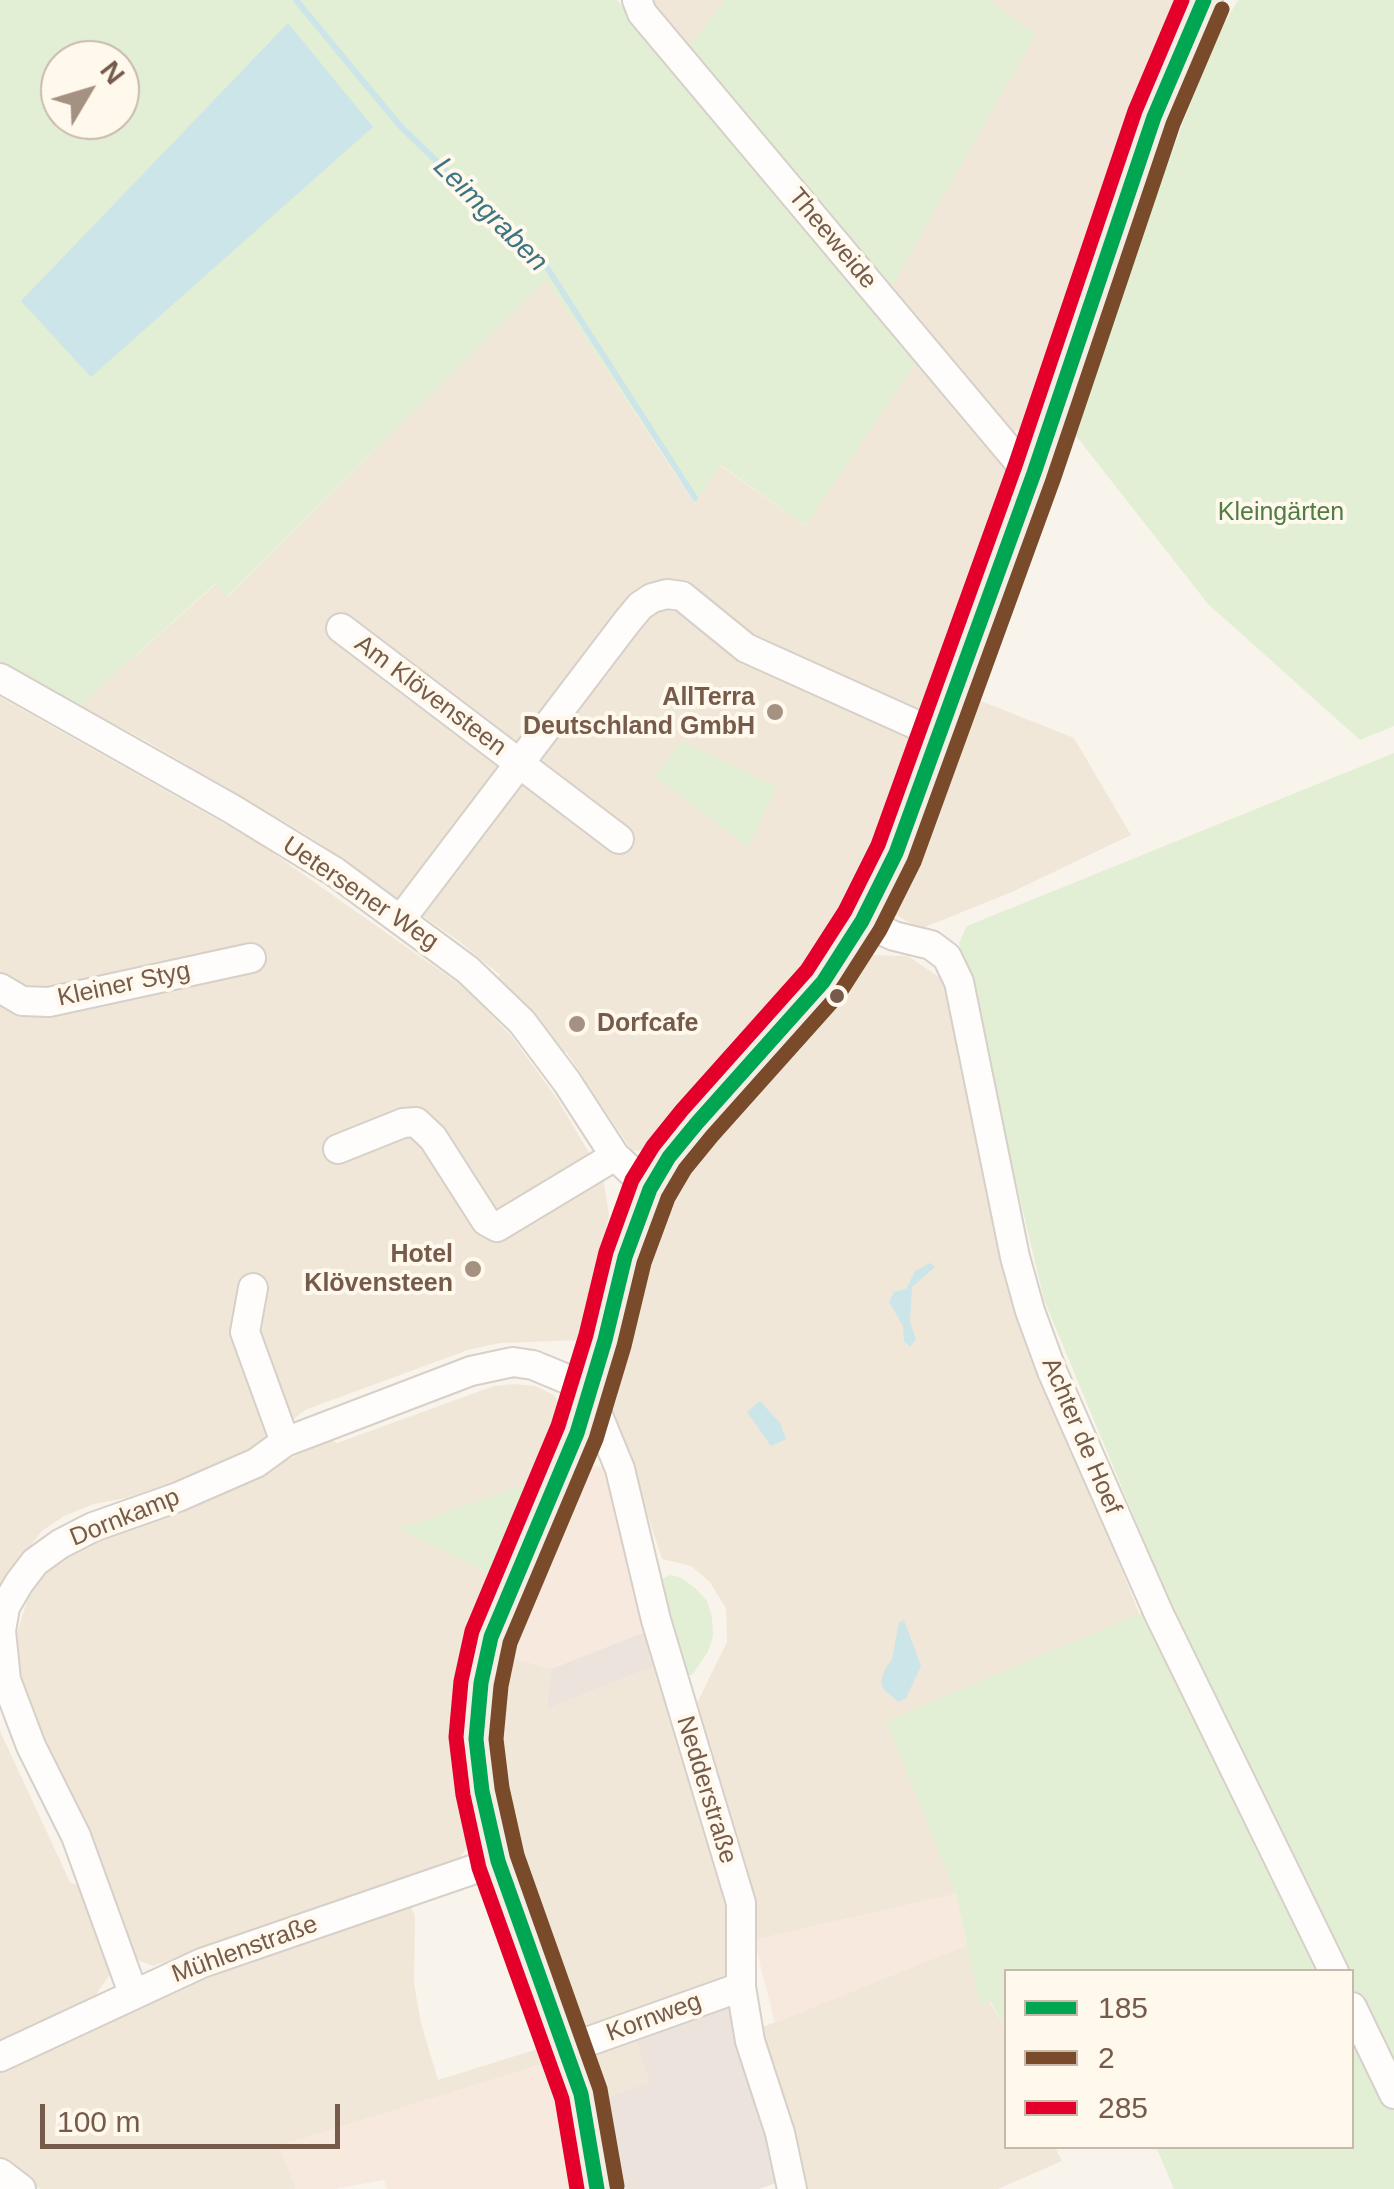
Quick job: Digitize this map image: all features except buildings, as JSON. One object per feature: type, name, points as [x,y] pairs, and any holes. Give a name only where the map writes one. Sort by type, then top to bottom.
[{"type":"main road","points":[[597,2189],[581,2094],[498,1861],[482,1792],[476,1738],[481,1683],[492,1637],[590,1396],[625,1257],[650,1189],[704,1115],[814,994],[862,921],[896,853],[1034,474],[1154,117],[1204,0]]},
{"type":"street","name":"Theeweide","points":[[637,0],[642,13],[755,148],[1019,462],[1034,474]]},
{"type":"street","name":"Am Klövensteen","points":[[402,920],[640,606],[667,594],[682,596],[746,648],[939,734]]},
{"type":"street","name":"Am Klövensteen","points":[[341,628],[620,839]]},
{"type":"street","name":"Uetersener Weg","points":[[0,678],[335,872],[482,981],[522,1022],[568,1082],[614,1156],[650,1189]]},
{"type":"street","name":"Achter de Hoef","points":[[862,921],[894,936],[932,945],[948,958],[959,982],[1016,1257],[1052,1371],[1159,1614],[1333,1969]]},
{"type":"street","name":"Kleiner Styg","points":[[0,988],[22,1001],[49,1002],[251,958]]},
{"type":"street","points":[[338,1149],[403,1122],[416,1122],[432,1138],[486,1221],[497,1227],[614,1156]]},
{"type":"street","points":[[253,1288],[245,1332],[284,1442]]},
{"type":"street","name":"Dornkamp","points":[[132,1992],[76,1836],[15,1709],[2,1656],[3,1606],[36,1562],[60,1544],[94,1527],[256,1463],[284,1442],[471,1371],[513,1362],[553,1371],[590,1396]]},
{"type":"street","name":"Nedderstraße","points":[[590,1396],[620,1470],[660,1636],[741,1902],[741,1987],[750,2041],[780,2133],[790,2188]]},
{"type":"street","name":"Mühlenstraße","points":[[0,2058],[132,1992],[202,1963],[498,1861]]},
{"type":"street","name":"Kornweg","points":[[567,2048],[741,1987]]},
{"type":"street","points":[[1354,2011],[1394,2094]]},
{"type":"street","points":[[0,2173],[21,2189]]},
{"type":"shaded area","points":[[648,0],[725,0],[687,49]]},
{"type":"shaded area","points":[[1180,0],[1149,59],[1115,150],[1023,429],[1010,432],[889,291],[1036,34],[992,3]]},
{"type":"shaded area","points":[[546,279],[694,502],[720,465],[805,526],[917,361],[1004,464],[1008,478],[854,895],[811,965],[646,1150],[632,1151],[567,1053],[555,1048],[497,981],[500,975],[460,942],[312,838],[79,706],[216,584],[228,597]]},
{"type":"shaded area","points":[[0,697],[260,844],[469,991],[513,1038],[558,1100],[603,1177],[609,1215],[583,1340],[500,1343],[468,1350],[305,1410],[261,1446],[194,1475],[64,1516],[41,1532],[0,1588]]},
{"type":"shaded area","points":[[976,699],[1074,738],[1131,835],[1012,892],[920,929],[893,913]]},
{"type":"shaded area","points":[[869,955],[908,956],[945,981],[1000,1262],[1140,1616],[887,1721],[956,1894],[754,1940],[693,1711],[727,1642],[726,1609],[710,1582],[691,1566],[662,1559],[613,1409],[612,1377],[618,1376],[652,1231],[676,1186],[721,1126],[834,1005]]},
{"type":"shaded area","points":[[494,1386],[535,1386],[554,1395],[562,1409],[533,1482],[400,1529],[493,1575],[458,1671],[457,1778],[468,1846],[457,1862],[153,1966],[135,1959],[101,1864],[26,1698],[15,1640],[28,1598],[49,1568],[72,1552],[264,1472],[329,1439],[337,1443]]},
{"type":"shaded area","points":[[592,1466],[604,1467],[612,1475],[647,1631],[551,1669],[509,1656],[535,1576],[579,1475]]},
{"type":"shaded area","points":[[647,1631],[657,1665],[547,1709],[551,1669]]},
{"type":"shaded area","points":[[509,1656],[551,1669],[547,1709],[657,1665],[733,1918],[732,1976],[596,2029],[579,2024],[508,1827],[498,1776],[496,1746]]},
{"type":"shaded area","points":[[0,1731],[70,1882],[81,1887],[110,1974],[95,1996],[0,2043]]},
{"type":"shaded area","points":[[956,1894],[967,1945],[775,2023],[754,1940]]},
{"type":"shaded area","points":[[410,1905],[415,1916],[414,1984],[438,2080],[541,2048],[546,2063],[280,2146],[296,2189],[40,2189],[0,2159],[0,2072],[128,2007]]},
{"type":"shaded area","points":[[967,1945],[980,2004],[989,2001],[1004,2026],[1004,2149],[1056,2149],[1062,2161],[998,2189],[803,2189],[758,2029]]},
{"type":"shaded area","points":[[728,1997],[780,2177],[776,2183],[759,2189],[615,2189],[603,2099],[650,2082],[633,2031]]},
{"type":"shaded area","points":[[633,2031],[651,2082],[603,2099],[594,2054]]},
{"type":"shaded area","points":[[546,2063],[560,2105],[575,2189],[387,2189],[384,2180],[335,2189],[296,2189],[279,2146]]},
{"type":"green space","points":[[0,0],[617,0],[917,361],[805,526],[721,465],[695,502],[546,280],[227,597],[215,584],[76,709],[0,662]],"holes":[[[288,24],[372,127],[91,376]]]},
{"type":"green space","points":[[725,0],[994,0],[1036,34],[889,291],[687,49]]},
{"type":"green space","name":"Kleingärten","points":[[1238,0],[1394,0],[1394,726],[1360,740],[1208,604],[1069,427],[1191,101],[1219,32]]},
{"type":"green space","points":[[682,741],[777,787],[748,847],[655,776]]},
{"type":"green space","points":[[1394,753],[1394,2189],[1174,2189],[1157,2149],[1354,2149],[1354,1969],[1004,1969],[1004,2026],[990,2001],[980,2005],[956,1894],[886,1721],[1169,1601],[1044,1300],[959,943],[967,926]]},
{"type":"green space","points":[[533,1482],[493,1575],[398,1529]]},
{"type":"green space","points":[[669,1575],[680,1577],[695,1588],[707,1601],[712,1617],[713,1636],[708,1652],[692,1675],[686,1675],[657,1590],[661,1580]]},
{"type":"water","points":[[288,23],[373,127],[91,377],[21,301]]},
{"type":"water","points":[[930,1263],[935,1267],[912,1287],[910,1322],[916,1339],[910,1347],[889,1302],[894,1292],[906,1289],[915,1271]]},
{"type":"water","points":[[760,1401],[780,1423],[786,1439],[771,1446],[747,1412]]},
{"type":"water","points":[[904,1620],[921,1666],[906,1698],[899,1702],[881,1683],[892,1659],[899,1622]]},
{"type":"waterway","name":"Leimgraben","points":[[296,0],[400,126],[546,266],[695,498]]},
{"type":"transit line","name":"285","points":[[577,2189],[562,2099],[479,1868],[463,1795],[456,1737],[461,1681],[472,1631],[558,1426],[606,1252],[632,1180],[682,1110],[807,970],[845,911],[878,845],[1015,466],[1135,111],[1182,0]]},
{"type":"transit line","name":"185","points":[[597,2189],[581,2094],[498,1861],[482,1791],[476,1739],[481,1683],[491,1637],[577,1433],[625,1257],[650,1189],[669,1157],[697,1123],[823,982],[862,921],[896,853],[1034,473],[1154,117],[1204,0]]},
{"type":"transit line","name":"2","points":[[617,2186],[600,2089],[517,1855],[502,1788],[496,1739],[510,1643],[596,1439],[644,1263],[668,1198],[712,1136],[839,994],[880,930],[914,862],[1053,480],[1173,124],[1222,9]]},
{"type":"place","name":"AllTerra Deutschland GmbH","points":[[775,712]]},
{"type":"place","name":"Dorfcafe","points":[[577,1024]]},
{"type":"place","name":"Hotel Klövensteen","points":[[473,1269]]}]
